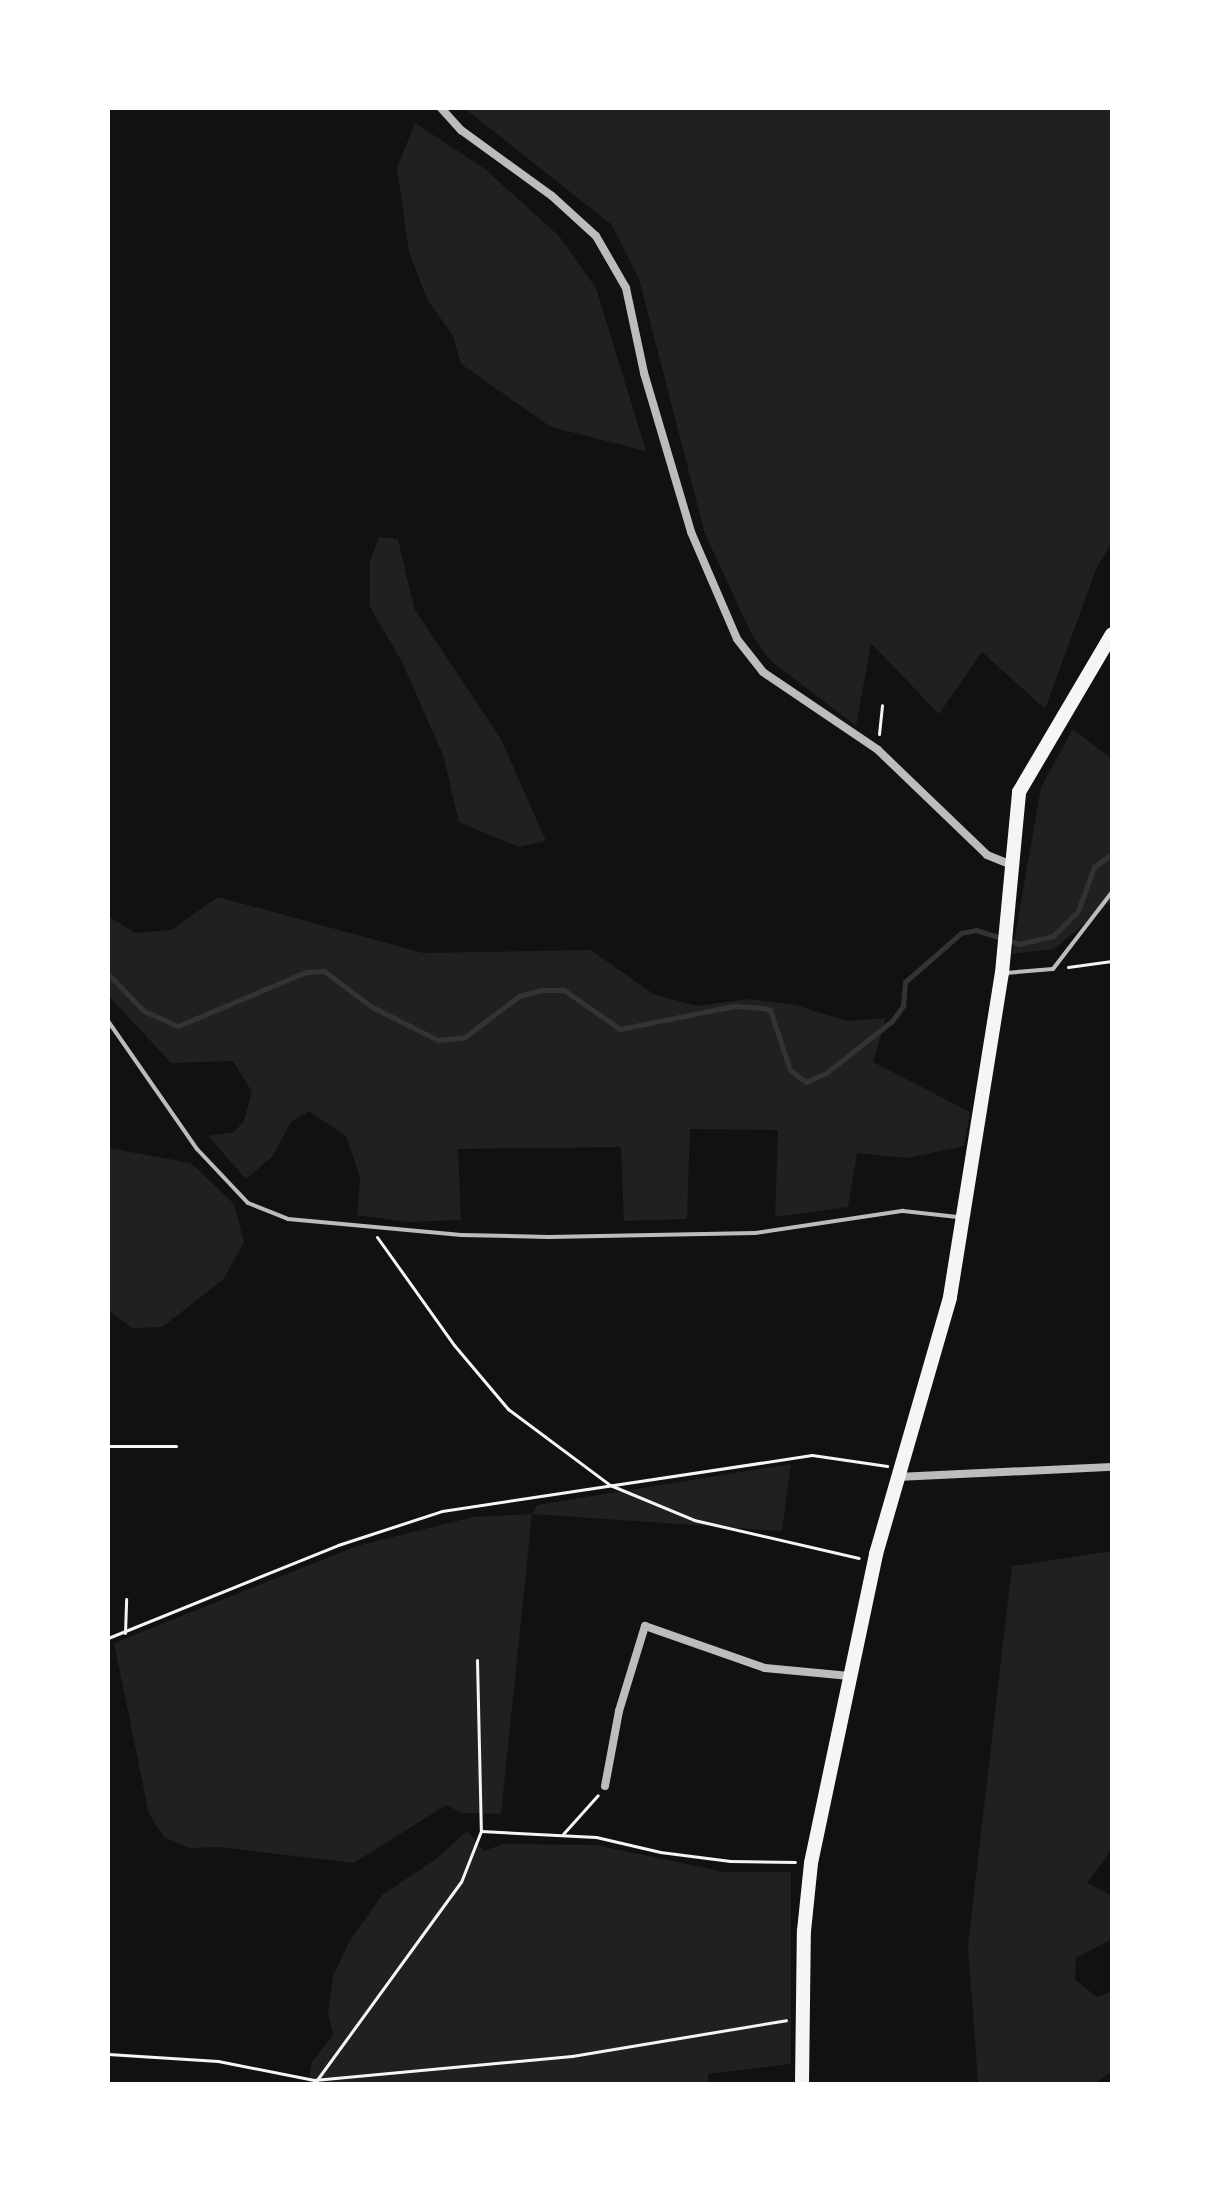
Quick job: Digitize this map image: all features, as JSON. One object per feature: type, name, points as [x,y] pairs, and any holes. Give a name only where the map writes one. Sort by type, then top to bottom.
[{"type":"main road","points":[[802,2084],[811,1863],[875,1560],[897,1473],[950,1297],[1002,973],[1009,864],[1025,777],[1112,634]]},
{"type":"street","points":[[441,108],[461,130],[552,196],[596,236],[626,288],[644,373],[691,532],[737,639],[763,672],[878,750],[987,855],[1009,864]]},
{"type":"street","points":[[897,1473],[1112,1467]]},
{"type":"street","points":[[605,1786],[619,1711],[645,1626],[765,1668],[850,1676]]},
{"type":"lane","points":[[1002,973],[1053,969],[1112,892]]},
{"type":"lane","points":[[108,1021],[197,1149],[248,1203],[288,1219],[461,1235],[659,1236],[755,1233],[903,1211],[964,1218]]},
{"type":"path","points":[[878,750],[882,705]]},
{"type":"path","points":[[1053,969],[1112,961]]},
{"type":"path","points":[[372,1228],[400,1273],[508,1409],[610,1485],[694,1520],[875,1560]]},
{"type":"path","points":[[108,1446],[176,1446]]},
{"type":"path","points":[[108,1638],[338,1545],[442,1511],[812,1455],[897,1473]]},
{"type":"path","points":[[125,1633],[126,1599]]},
{"type":"path","points":[[314,2082],[461,1882],[481,1831],[477,1660]]},
{"type":"path","points":[[562,1835],[605,1786]]},
{"type":"path","points":[[481,1831],[562,1835],[730,1861],[811,1863]]},
{"type":"path","points":[[108,2054],[218,2061],[314,2082],[572,2056],[803,2016]]},
{"type":"shaded area","points":[[464,108],[1112,108],[1112,542],[1097,567],[1045,709],[982,652],[939,714],[871,643],[856,726],[771,661],[752,635],[705,534],[639,279],[612,225]]},
{"type":"shaded area","points":[[415,123],[485,169],[559,236],[596,288],[646,451],[551,427],[461,364],[453,336],[427,299],[409,252],[397,168]]},
{"type":"shaded area","points":[[379,537],[398,539],[414,608],[501,739],[546,841],[519,847],[459,822],[443,755],[402,662],[370,607],[370,561]]},
{"type":"shaded area","points":[[1073,729],[1112,759],[1112,901],[1054,949],[1012,954],[1041,787]]},
{"type":"shaded area","points":[[218,897],[423,953],[591,950],[655,995],[698,1006],[749,999],[796,1005],[846,1021],[886,1018],[873,1062],[970,1112],[964,1146],[907,1158],[857,1153],[848,1207],[775,1217],[778,1130],[690,1129],[687,1219],[624,1221],[621,1147],[458,1149],[461,1220],[407,1222],[357,1215],[360,1177],[346,1136],[309,1111],[291,1122],[272,1157],[246,1179],[208,1136],[234,1132],[244,1121],[252,1092],[233,1061],[171,1063],[108,995],[108,916],[135,933],[171,930]]},
{"type":"shaded area","points":[[108,1148],[191,1163],[234,1204],[244,1242],[223,1280],[162,1327],[132,1328],[108,1311]]},
{"type":"shaded area","points":[[791,1464],[782,1531],[532,1514],[537,1505]]},
{"type":"shaded area","points":[[532,1514],[501,1814],[463,1813],[446,1805],[354,1863],[219,1847],[189,1848],[164,1837],[149,1814],[114,1643],[357,1546],[473,1517]]},
{"type":"shaded area","points":[[1112,1551],[1112,1849],[1087,1883],[1112,1896],[1112,1939],[1076,1958],[1075,1980],[1097,1997],[1112,1991],[1112,2071],[1094,2084],[978,2084],[968,1945],[1012,1566]]},
{"type":"shaded area","points":[[467,1831],[484,1851],[503,1844],[596,1845],[724,1872],[791,1872],[791,2064],[708,2074],[708,2084],[308,2084],[312,2062],[333,2035],[328,2012],[333,1976],[349,1942],[382,1895],[436,1859]]},
{"type":"waterway","points":[[108,974],[144,1011],[178,1026],[306,972],[324,971],[372,1007],[438,1040],[465,1037],[519,996],[541,990],[564,990],[620,1029],[734,1006],[764,1008],[770,1010],[790,1070],[806,1082],[826,1073],[892,1021],[903,1006],[905,982],[961,933],[976,930],[1019,944],[1053,936],[1078,911],[1094,867],[1112,854]]}]
